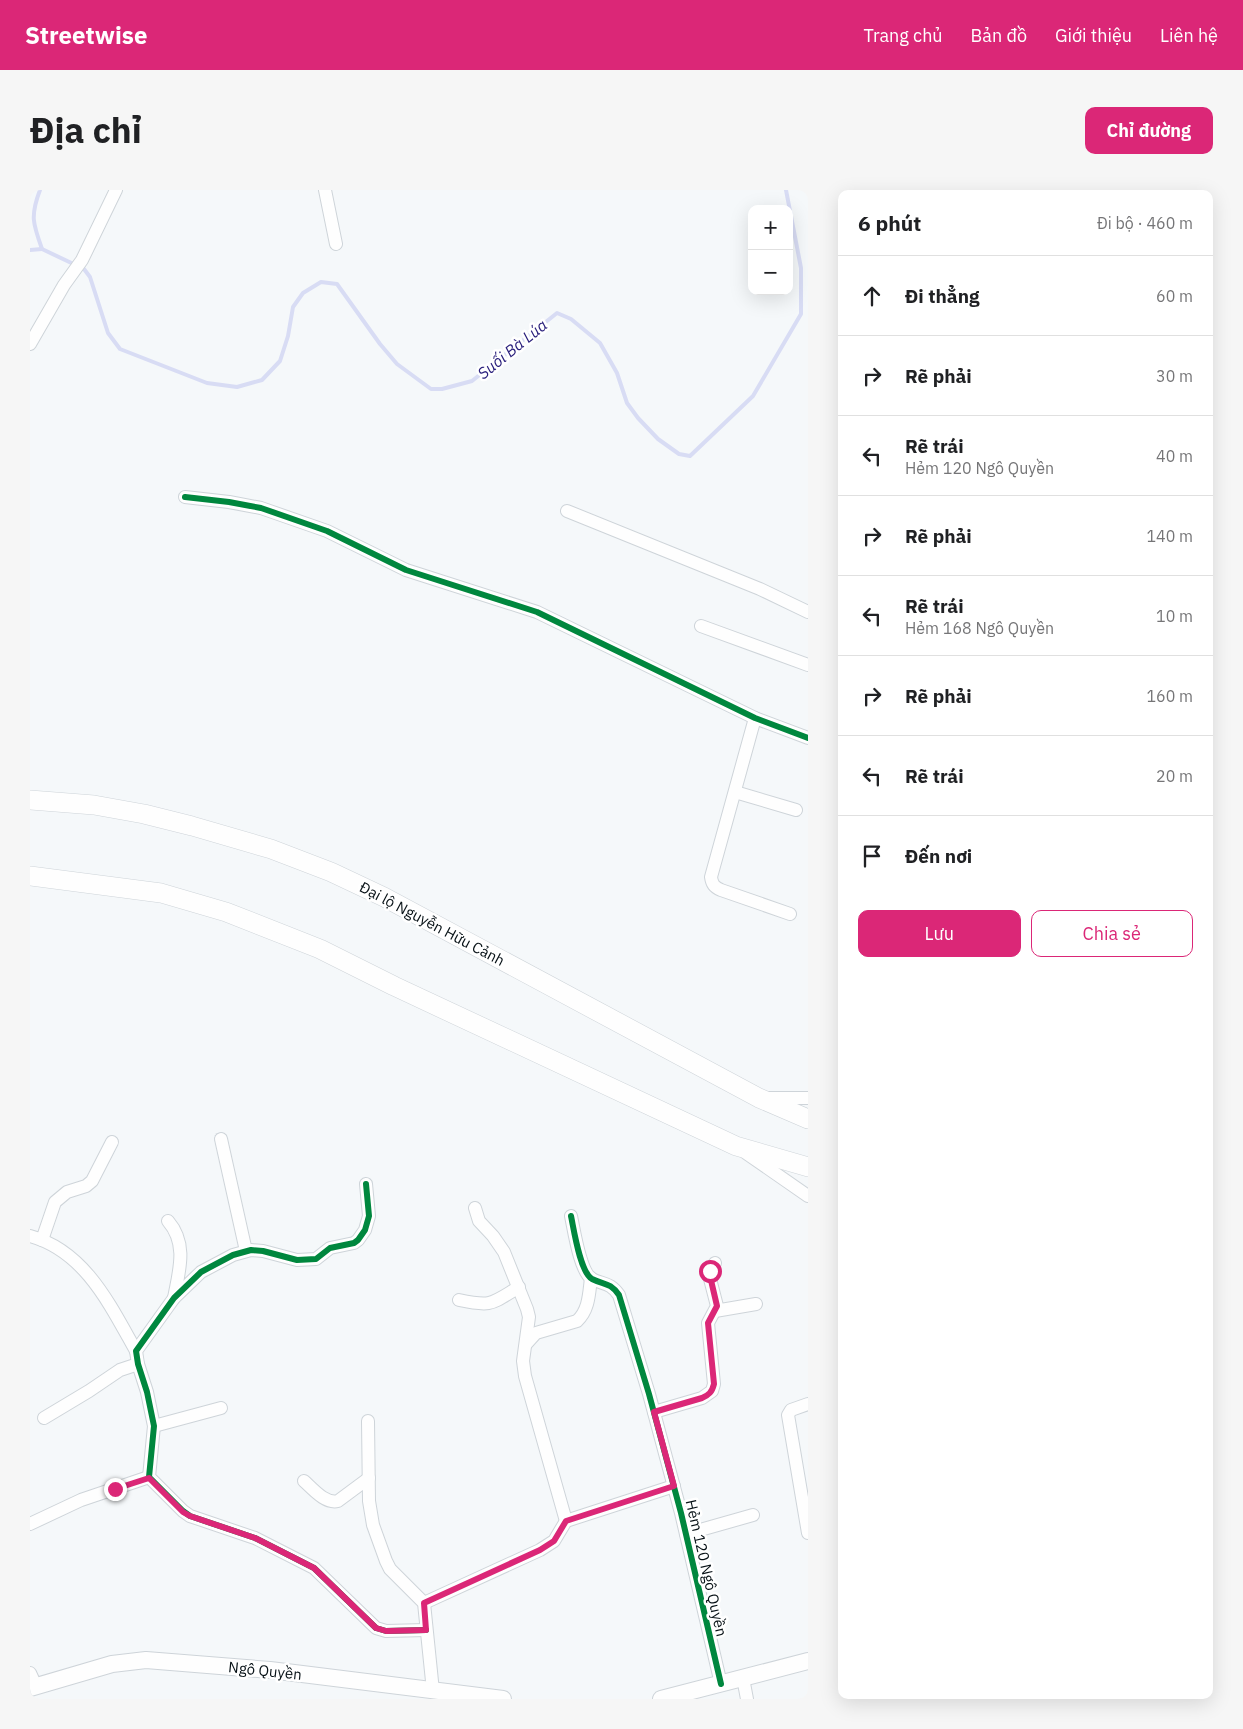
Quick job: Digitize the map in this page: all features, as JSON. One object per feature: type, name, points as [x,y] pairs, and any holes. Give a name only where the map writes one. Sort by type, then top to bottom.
[{"type":"main road","name":"Đại lộ Nguyễn Hữu Cảnh","points":[[30,800],[94,805],[144,814],[271,849],[331,872],[384,897],[759,1098],[808,1119]]},
{"type":"main road","points":[[30,876],[161,893],[226,912],[320,949],[736,1146],[808,1167]]},
{"type":"street","points":[[30,344],[64,285],[82,260],[116,190]]},
{"type":"street","points":[[325,190],[336,244]]},
{"type":"street","points":[[185,497],[261,508],[327,531],[406,570],[537,612],[755,718],[808,738]]},
{"type":"street","points":[[567,511],[760,589],[808,612]]},
{"type":"street","points":[[701,626],[808,665]]},
{"type":"street","points":[[755,718],[710,877],[715,887],[721,890],[790,914]]},
{"type":"street","points":[[735,792],[796,810]]},
{"type":"street","points":[[759,1098],[808,1098]]},
{"type":"street","points":[[221,1139],[246,1251]]},
{"type":"street","points":[[112,1142],[92,1181],[86,1186],[67,1192],[55,1202],[36,1238],[65,1252],[81,1266],[103,1294],[136,1351],[154,1426],[149,1478]]},
{"type":"street","points":[[736,1146],[808,1196]]},
{"type":"street","points":[[136,1351],[174,1298],[201,1272],[233,1255],[251,1250],[263,1251],[297,1260],[316,1259],[330,1248],[354,1243],[365,1230],[369,1216],[366,1184]]},
{"type":"street","points":[[475,1208],[479,1221],[504,1252],[529,1317],[523,1361],[525,1376],[566,1521]]},
{"type":"street","points":[[526,1344],[536,1333],[577,1321],[586,1309],[591,1278],[586,1272],[579,1253],[571,1216]]},
{"type":"street","points":[[168,1221],[176,1233],[182,1255],[174,1298]]},
{"type":"street","points":[[654,1412],[702,1398],[712,1391],[714,1384],[708,1323],[717,1306],[710,1276],[710,1271],[715,1263]]},
{"type":"street","name":"Hẻm 120 Ngô Quyền","points":[[591,1278],[608,1284],[619,1295],[674,1486],[721,1684]]},
{"type":"street","points":[[459,1300],[482,1305],[489,1304],[519,1287]]},
{"type":"street","points":[[715,1311],[756,1304]]},
{"type":"street","points":[[44,1418],[120,1370],[138,1364]]},
{"type":"street","points":[[808,1404],[791,1410],[788,1415],[808,1533]]},
{"type":"street","points":[[154,1426],[221,1408]]},
{"type":"street","points":[[368,1420],[369,1501],[373,1525],[390,1569],[424,1603],[433,1691]]},
{"type":"street","points":[[30,1524],[81,1500],[149,1478]]},
{"type":"street","points":[[149,1478],[183,1512],[190,1516],[255,1538],[314,1568],[376,1628],[386,1631],[426,1630]]},
{"type":"street","points":[[304,1481],[326,1500],[334,1502],[369,1478]]},
{"type":"street","points":[[424,1603],[540,1550],[554,1541],[566,1521],[674,1486]]},
{"type":"street","points":[[686,1534],[753,1515]]},
{"type":"street","name":"Ngô Quyền","points":[[32,1682],[112,1664],[146,1660],[270,1670],[410,1694],[433,1691],[464,1697],[502,1699]]},
{"type":"street","points":[[661,1699],[808,1661]]},
{"type":"street","points":[[743,1678],[747,1699]]},
{"type":"waterway","name":"Suối Bà Lúa","points":[[40,190],[35,207],[34,220],[36,233],[42,249],[84,269],[90,277],[108,333],[120,349],[207,383],[237,387],[262,380],[280,361],[288,336],[293,307],[303,293],[321,282],[337,284],[380,344],[397,364],[431,389],[442,389],[472,381],[557,313],[571,319],[600,343],[617,373],[627,403],[638,418],[658,439],[679,454],[690,456],[753,396],[801,314],[801,268],[786,190]]},
{"type":"waterway","points":[[30,250],[42,249]]},
{"type":"cycle path","points":[[185,497],[261,508],[327,531],[406,570],[537,612],[755,718],[808,738]]},
{"type":"cycle path","points":[[366,1184],[369,1216],[365,1230],[354,1243],[330,1248],[316,1259],[297,1260],[263,1251],[251,1250],[233,1255],[201,1272],[174,1298],[136,1351],[154,1426],[149,1477],[190,1516],[255,1538],[314,1568],[376,1628],[386,1631],[426,1630]]},
{"type":"cycle path","points":[[571,1216],[578,1250],[588,1275],[592,1279],[610,1286],[619,1295],[649,1394],[681,1513],[721,1684]]},
{"type":"route","points":[[115,1489],[149,1478],[183,1512],[190,1516],[255,1538],[314,1568],[376,1628],[386,1631],[426,1630],[424,1603],[540,1550],[554,1541],[566,1521],[674,1486],[654,1412],[702,1398],[712,1391],[714,1384],[708,1323],[717,1306],[710,1271]]}]
